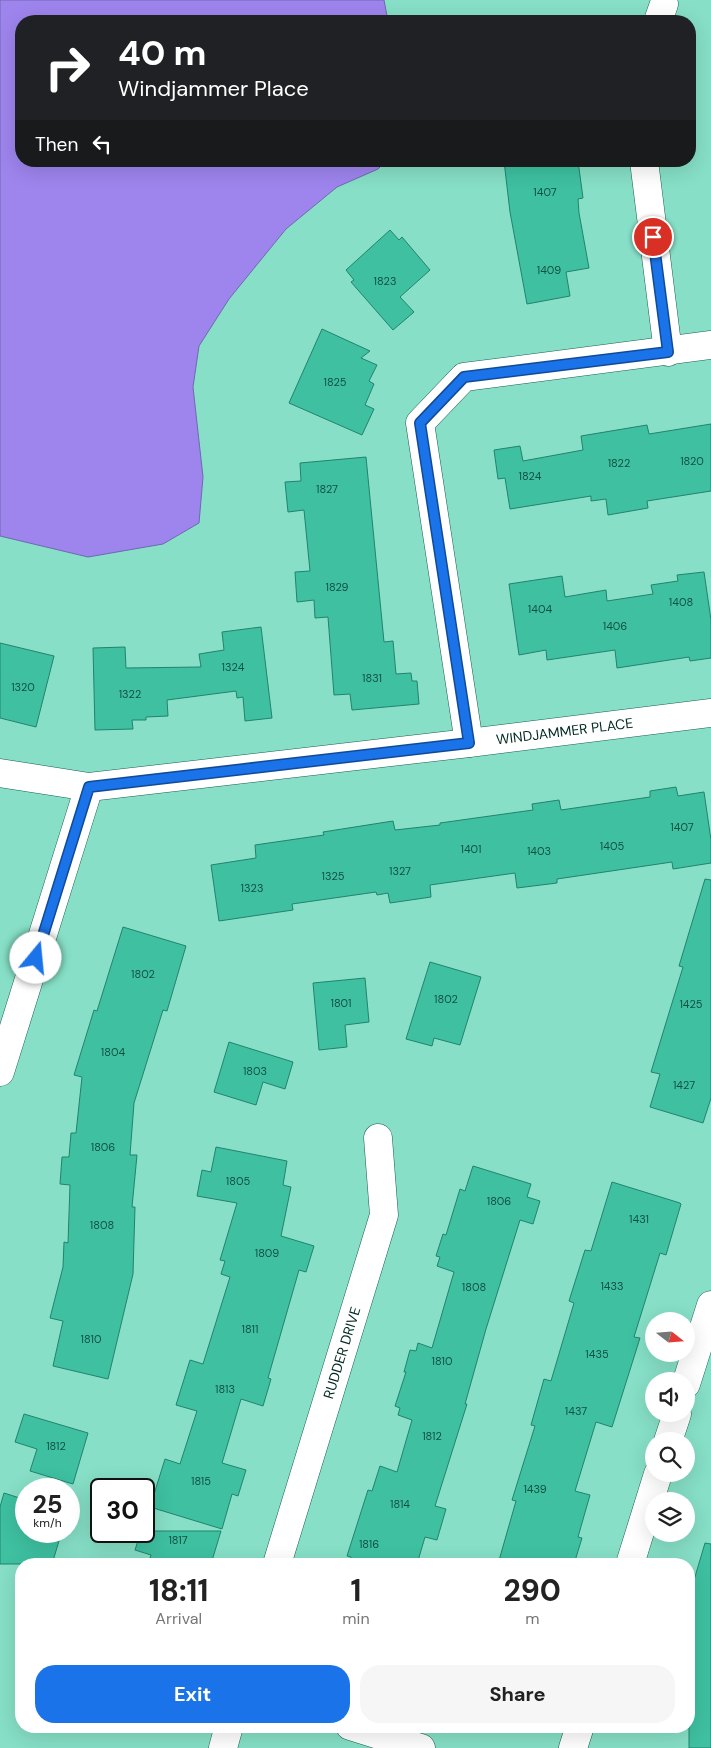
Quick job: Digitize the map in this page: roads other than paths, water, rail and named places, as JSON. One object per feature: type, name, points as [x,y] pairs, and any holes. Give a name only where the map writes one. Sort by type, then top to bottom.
[{"type":"street","points":[[645,167],[668,352]]},
{"type":"street","points":[[469,743],[420,423],[464,377],[711,345]]},
{"type":"street","name":"WINDJAMMER PLACE","points":[[0,773],[89,787],[711,713]]},
{"type":"street","points":[[0,1072],[89,787]]},
{"type":"street","name":"RUDDER DRIVE","points":[[279,1558],[384,1215],[378,1138]]},
{"type":"street","points":[[690,1372],[711,1305]]},
{"type":"street","points":[[632,1558],[656,1482]]},
{"type":"street","points":[[223,1748],[227,1733]]},
{"type":"street","points":[[373,1733],[421,1748]]},
{"type":"street","points":[[573,1748],[578,1733]]}]
